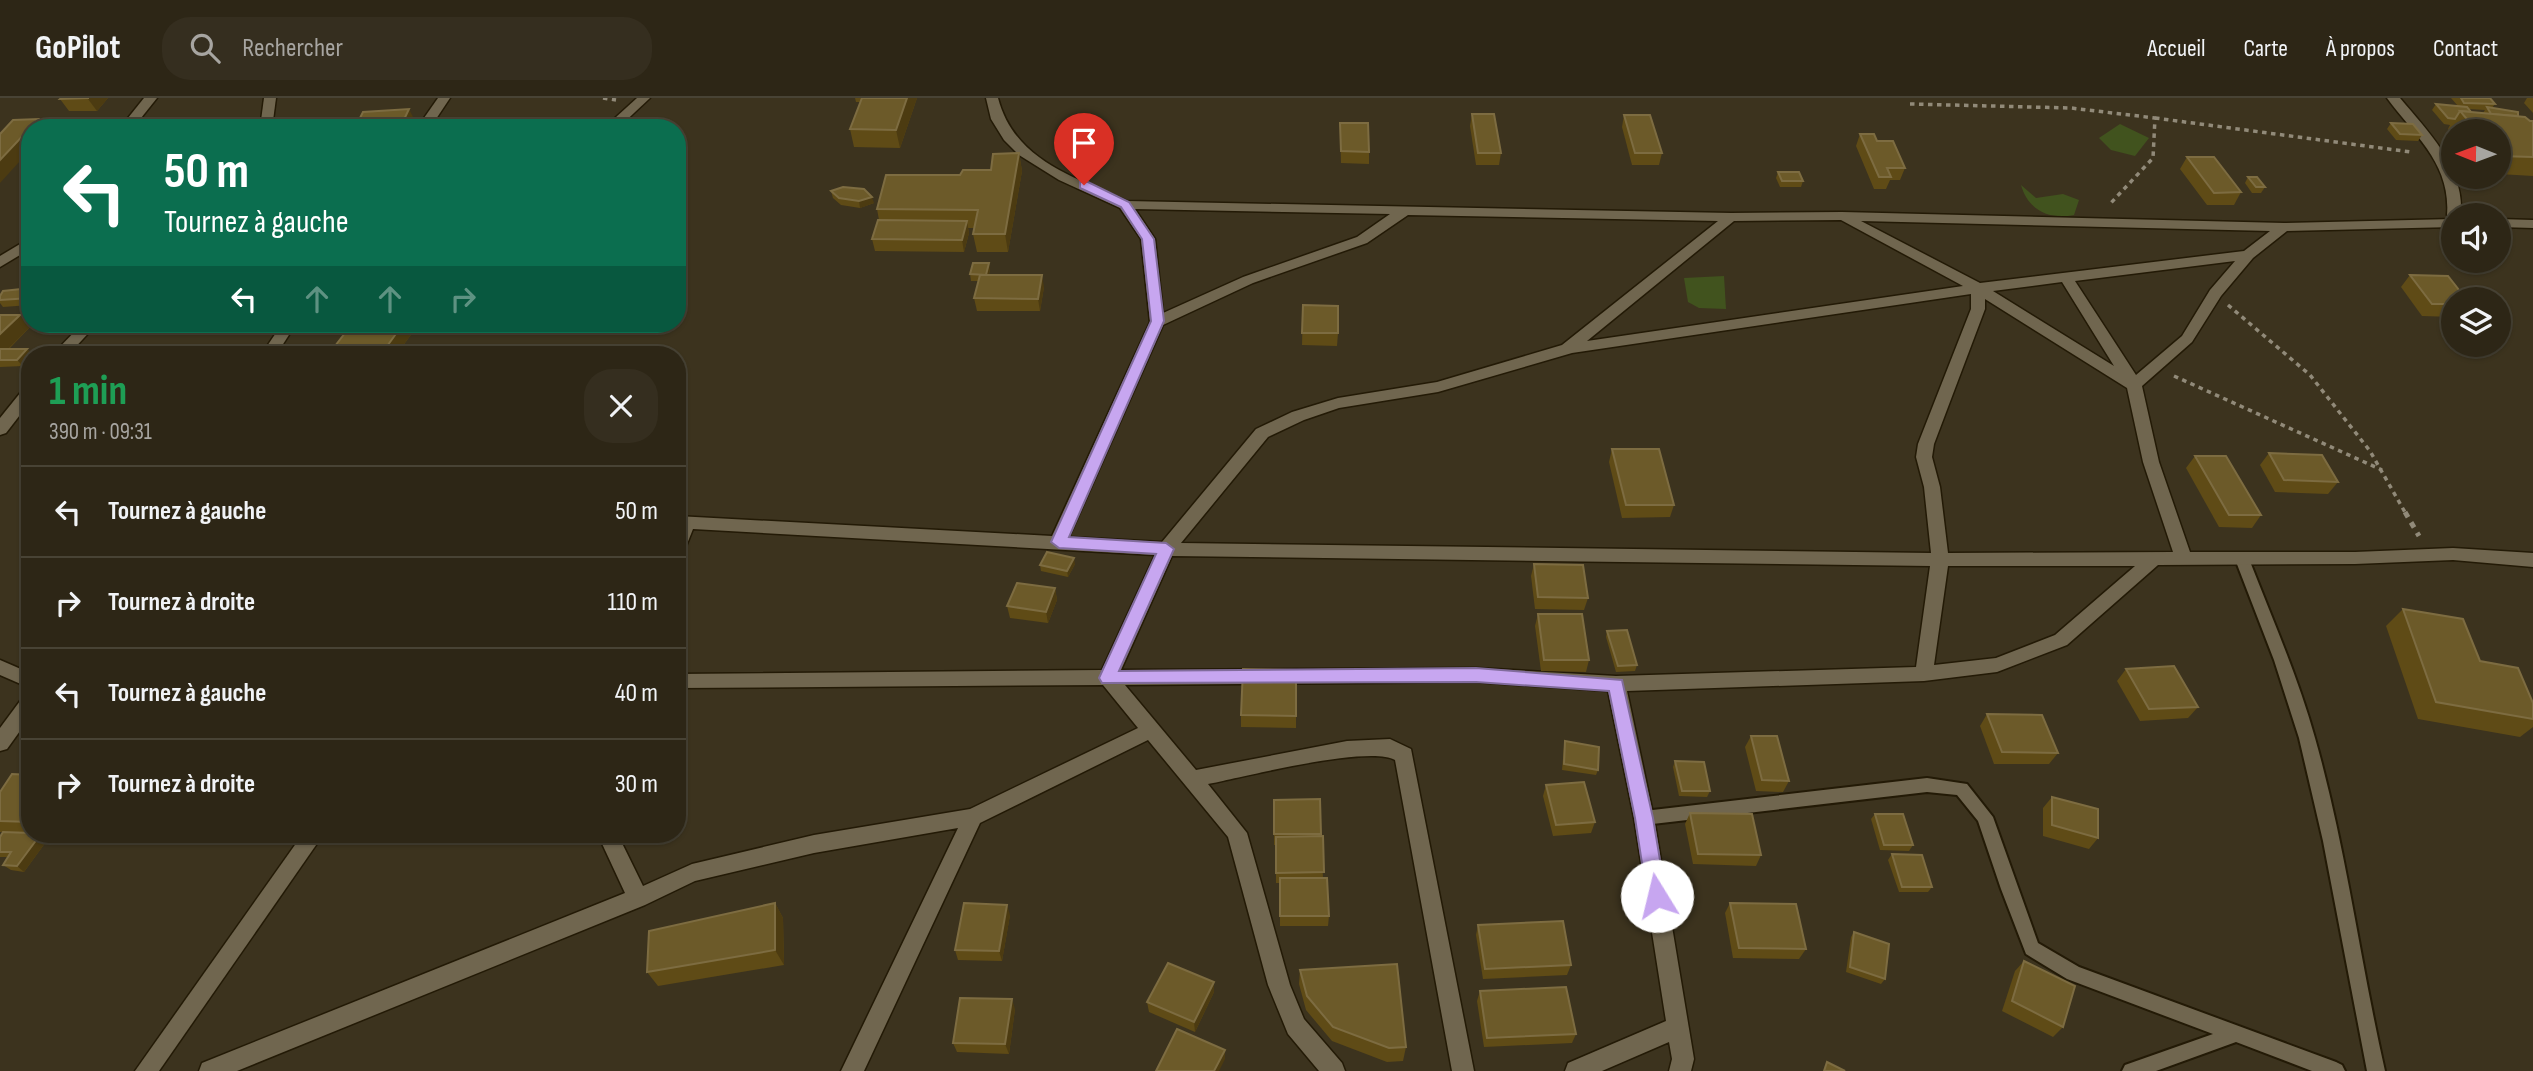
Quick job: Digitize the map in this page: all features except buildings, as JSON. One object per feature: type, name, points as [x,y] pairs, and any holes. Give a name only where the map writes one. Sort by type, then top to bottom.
[{"type":"street","points":[[134,119],[151,98]]},
{"type":"street","points":[[267,119],[270,98]]},
{"type":"street","points":[[429,119],[444,98]]},
{"type":"street","points":[[620,119],[643,98]]},
{"type":"street","points":[[992,98],[993,114],[1010,141],[1043,166],[1125,205],[1731,217],[1842,216],[2284,227],[2441,223]]},
{"type":"street","points":[[2393,98],[2425,136],[2455,193],[2455,203]]},
{"type":"street","points":[[1059,542],[1157,321],[1148,239],[1125,205]]},
{"type":"street","points":[[1157,321],[1248,280],[1362,240],[1404,211]]},
{"type":"street","points":[[1842,216],[1978,288],[2134,385]]},
{"type":"street","points":[[1567,349],[1731,217]]},
{"type":"street","points":[[2511,223],[2533,224]]},
{"type":"street","points":[[2134,385],[2157,368],[2187,339],[2214,293],[2248,255],[2284,227]]},
{"type":"street","points":[[0,263],[21,248]]},
{"type":"street","points":[[1108,678],[1166,549],[1262,433],[1298,416],[1338,403],[1438,387],[1567,349],[1978,288],[2248,255]]},
{"type":"street","points":[[2066,277],[2134,385],[2151,462],[2184,559]]},
{"type":"street","points":[[1924,674],[1940,560],[1932,487],[1924,457],[1926,444],[1978,309],[1978,288]]},
{"type":"street","points":[[68,346],[81,333]]},
{"type":"street","points":[[0,429],[21,402]]},
{"type":"street","points":[[686,522],[1166,549],[1940,560],[2429,555],[2533,560]]},
{"type":"street","points":[[686,681],[1476,675],[1616,684],[1924,674],[1997,665],[2061,640],[2154,559]]},
{"type":"street","points":[[0,667],[21,677]]},
{"type":"street","points":[[1108,678],[1237,833],[1279,985],[1296,1026],[1334,1071]]},
{"type":"street","points":[[1616,684],[1644,818],[1683,1059],[1680,1071]]},
{"type":"street","points":[[0,743],[21,714]]},
{"type":"street","points":[[210,1071],[638,898],[692,873],[814,844],[973,817],[1151,730]]},
{"type":"street","points":[[1192,779],[1347,749],[1390,747],[1404,755],[1463,1071]]},
{"type":"street","points":[[852,1071],[973,817]]},
{"type":"street","points":[[146,1071],[307,843]]},
{"type":"street","points":[[612,843],[638,898]]},
{"type":"street","points":[[1576,1071],[1678,1027]]},
{"type":"lane","points":[[2242,559],[2292,687],[2314,762],[2334,850],[2355,984],[2376,1071]]},
{"type":"lane","points":[[1644,818],[1927,785],[1961,789],[1986,817],[2008,889],[2032,947],[2073,973],[2336,1071]]},
{"type":"lane","points":[[2131,1071],[2236,1034]]},
{"type":"path","points":[[1910,104],[2071,108],[2436,155]]},
{"type":"path","points":[[2092,223],[2153,158],[2155,118]]},
{"type":"path","points":[[2214,293],[2310,375],[2382,470],[2429,555]]},
{"type":"path","points":[[2157,368],[2382,470]]},
{"type":"green space","points":[[2120,124],[2149,138],[2135,156],[2111,150],[2099,138]]},
{"type":"green space","points":[[2021,185],[2036,198],[2063,194],[2079,200],[2074,215],[2056,216],[2041,211],[2029,201]]},
{"type":"green space","points":[[1724,276],[1726,309],[1699,308],[1688,302],[1684,278]]},
{"type":"route","points":[[1084,185],[1125,205],[1148,239],[1157,321],[1059,542],[1166,549],[1108,678],[1476,675],[1616,684],[1657,896]]}]
